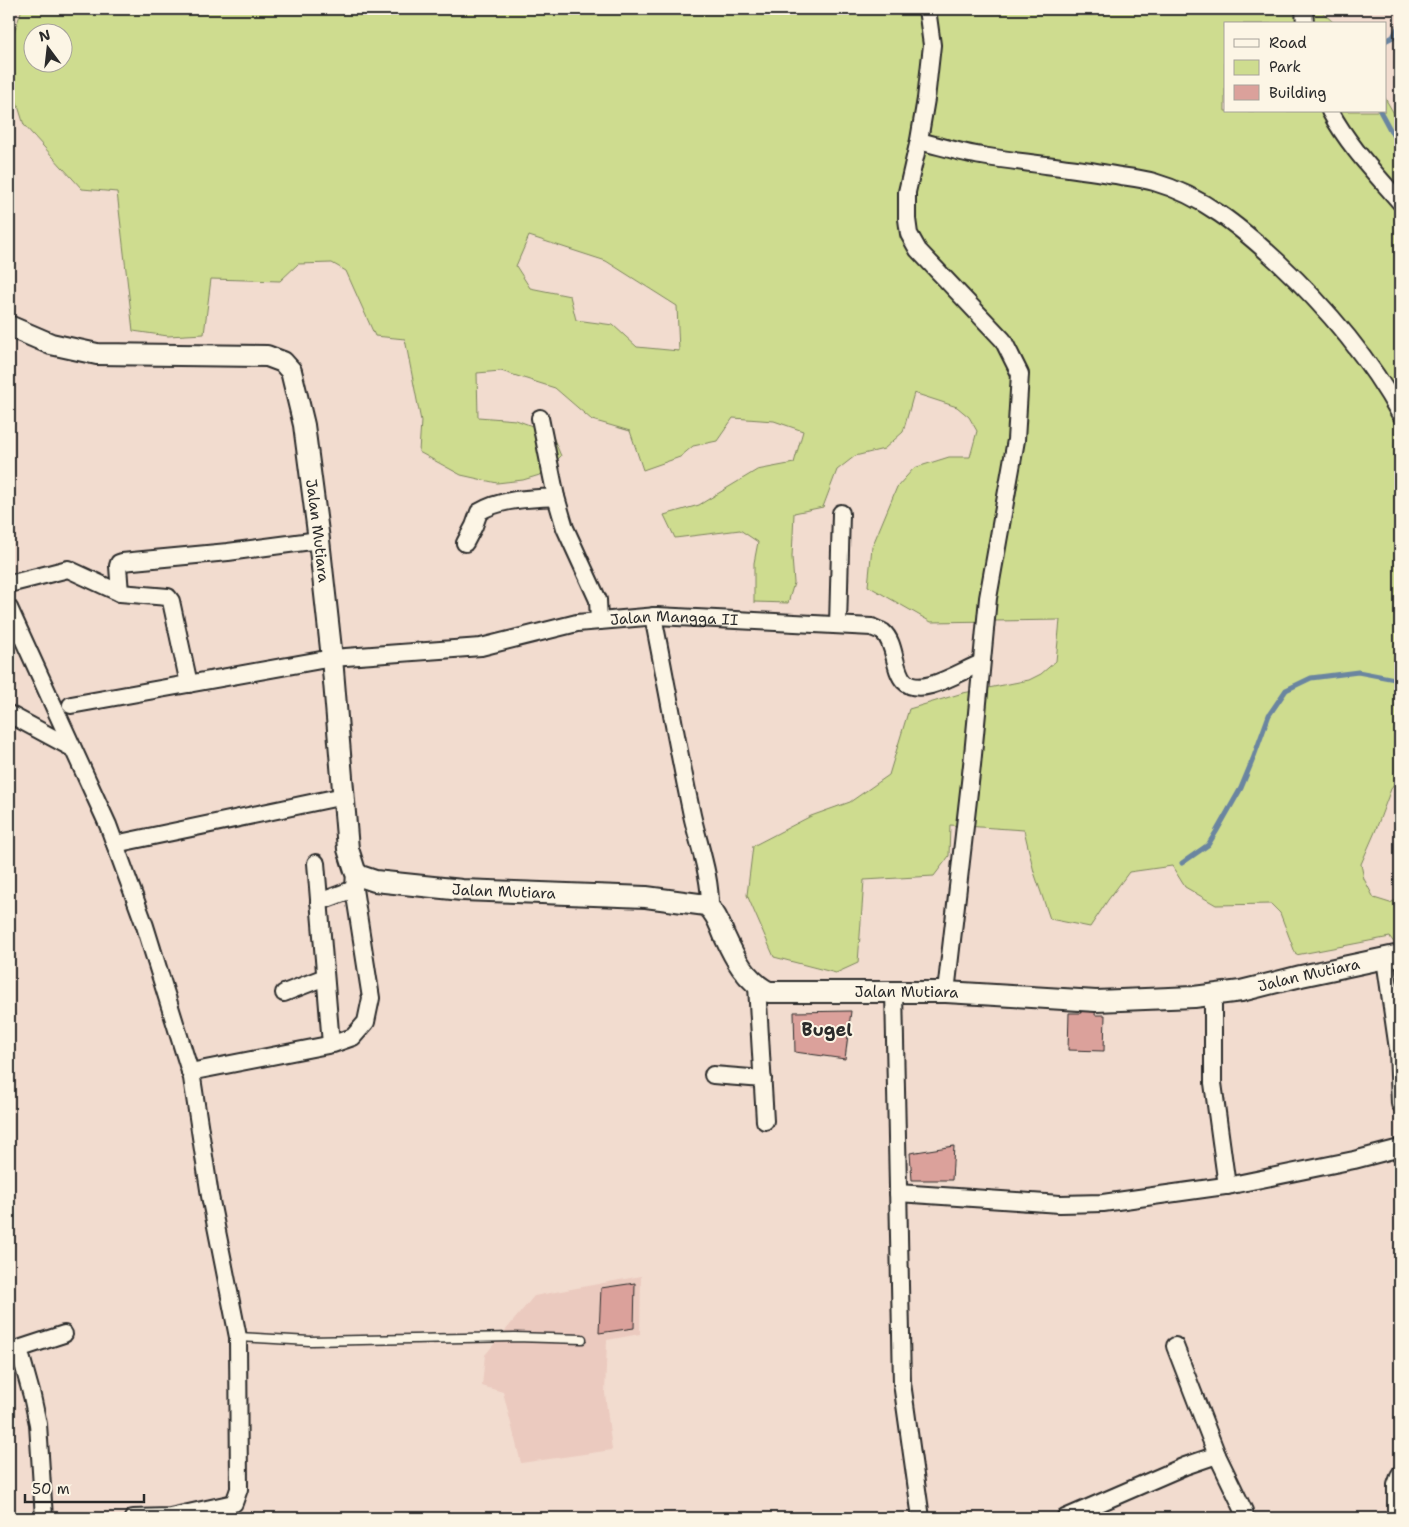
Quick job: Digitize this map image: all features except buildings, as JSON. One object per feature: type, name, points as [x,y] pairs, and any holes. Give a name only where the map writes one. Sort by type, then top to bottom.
[{"type":"street","points":[[927,9],[932,45],[919,141],[907,192],[909,234],[918,250],[1003,340],[1020,374],[1016,440],[988,598],[972,765],[946,992]]},
{"type":"street","points":[[1304,9],[1305,22]]},
{"type":"street","points":[[1330,112],[1336,124],[1368,166],[1400,202]]},
{"type":"street","points":[[919,141],[980,156],[1070,168],[1153,182],[1190,195],[1216,210],[1242,229],[1297,280],[1350,337],[1392,398],[1400,414]]},
{"type":"street","name":"Jalan Mutiara","points":[[9,326],[50,344],[97,354],[267,356],[283,362],[291,372],[304,425],[319,540],[332,658],[348,849],[355,880],[360,876],[375,881],[462,890],[646,897],[696,903],[706,905],[710,909]]},
{"type":"street","points":[[540,418],[564,528],[598,600],[599,621]]},
{"type":"street","points":[[465,543],[479,512],[491,505],[556,497]]},
{"type":"street","points":[[838,625],[841,513]]},
{"type":"street","points":[[120,593],[118,566],[122,562],[228,552],[319,540]]},
{"type":"street","points":[[9,584],[68,570],[120,593],[169,598],[189,684]]},
{"type":"street","points":[[9,608],[115,844],[144,926],[190,1072],[210,1196],[238,1337],[239,1489],[236,1511],[170,1517],[133,1518]]},
{"type":"street","points":[[653,616],[692,815],[707,878],[710,909],[744,972],[757,986],[765,1121]]},
{"type":"street","name":"Jalan Mangga II","points":[[71,705],[332,658],[481,647],[577,623],[653,616],[872,627],[883,632],[889,641],[899,674],[907,684],[920,687],[981,663]]},
{"type":"street","points":[[9,714],[72,748]]},
{"type":"street","points":[[115,844],[344,796]]},
{"type":"street","points":[[316,864],[331,1044]]},
{"type":"street","points":[[190,1072],[331,1044],[353,1037],[366,1022],[371,998],[355,880],[320,902]]},
{"type":"street","points":[[1392,957],[1400,1104]]},
{"type":"street","name":"Jalan Mutiara","points":[[757,986],[769,992],[946,992],[1096,1001],[1194,997],[1240,991],[1392,957]]},
{"type":"street","points":[[284,993],[325,977]]},
{"type":"street","points":[[894,991],[902,1383],[921,1518]]},
{"type":"street","points":[[1212,995],[1213,1083],[1227,1186]]},
{"type":"street","points":[[713,1076],[763,1079]]},
{"type":"street","points":[[898,1193],[1060,1204],[1104,1203],[1227,1186],[1354,1160],[1400,1148]]},
{"type":"street","points":[[44,1518],[38,1424],[32,1396],[14,1350],[64,1334]]},
{"type":"street","points":[[1175,1346],[1217,1455],[1244,1511],[1245,1518]]},
{"type":"street","points":[[1065,1518],[1185,1466],[1217,1455]]},
{"type":"street","points":[[1396,1518],[1396,1485],[1400,1474]]},
{"type":"lane","points":[[238,1337],[310,1341],[515,1337],[582,1339]]},
{"type":"shaded area","points":[[641,1276],[640,1334],[607,1340],[605,1393],[612,1450],[521,1463],[503,1392],[482,1386],[485,1355],[534,1296]]},
{"type":"green space","points":[[22,9],[1319,9],[1333,22],[1224,22],[1224,112],[1386,112],[1386,100],[1400,124],[1400,777],[1391,789],[1361,864],[1364,879],[1374,898],[1390,903],[1400,898],[1400,951],[1390,937],[1296,955],[1280,913],[1271,904],[1216,905],[1185,887],[1172,866],[1129,872],[1090,927],[1050,919],[1034,872],[1024,830],[950,825],[949,856],[934,876],[864,880],[858,963],[836,973],[774,957],[747,895],[753,846],[811,816],[850,802],[889,775],[909,709],[963,693],[1029,680],[1041,674],[1056,661],[1060,620],[931,622],[868,586],[872,547],[897,487],[914,468],[949,457],[970,457],[977,431],[969,417],[957,407],[914,393],[903,432],[884,449],[855,456],[837,470],[823,507],[794,513],[792,557],[794,583],[788,603],[754,602],[754,563],[758,542],[740,530],[675,538],[664,515],[699,505],[757,470],[794,463],[803,431],[774,421],[733,418],[717,441],[693,446],[680,457],[643,470],[630,431],[592,420],[555,388],[501,371],[477,373],[478,417],[516,420],[535,427],[553,437],[561,456],[543,474],[523,480],[497,483],[461,475],[419,452],[421,421],[405,339],[375,336],[346,271],[332,263],[298,264],[280,281],[211,279],[204,334],[168,336],[133,331],[117,192],[82,189],[24,125],[9,77],[9,47]],"holes":[[[529,236],[606,261],[677,306],[679,351],[637,347],[613,325],[576,320],[570,296],[530,288],[516,266]]]},
{"type":"waterway","points":[[1386,40],[1393,37],[1400,24]]},
{"type":"waterway","points":[[1381,112],[1393,135],[1400,143]]},
{"type":"waterway","points":[[1182,863],[1208,845],[1216,832],[1241,788],[1269,715],[1286,690],[1311,678],[1358,672],[1400,680]]},
{"type":"district","name":"Bugel","points":[[827,1030]]}]
